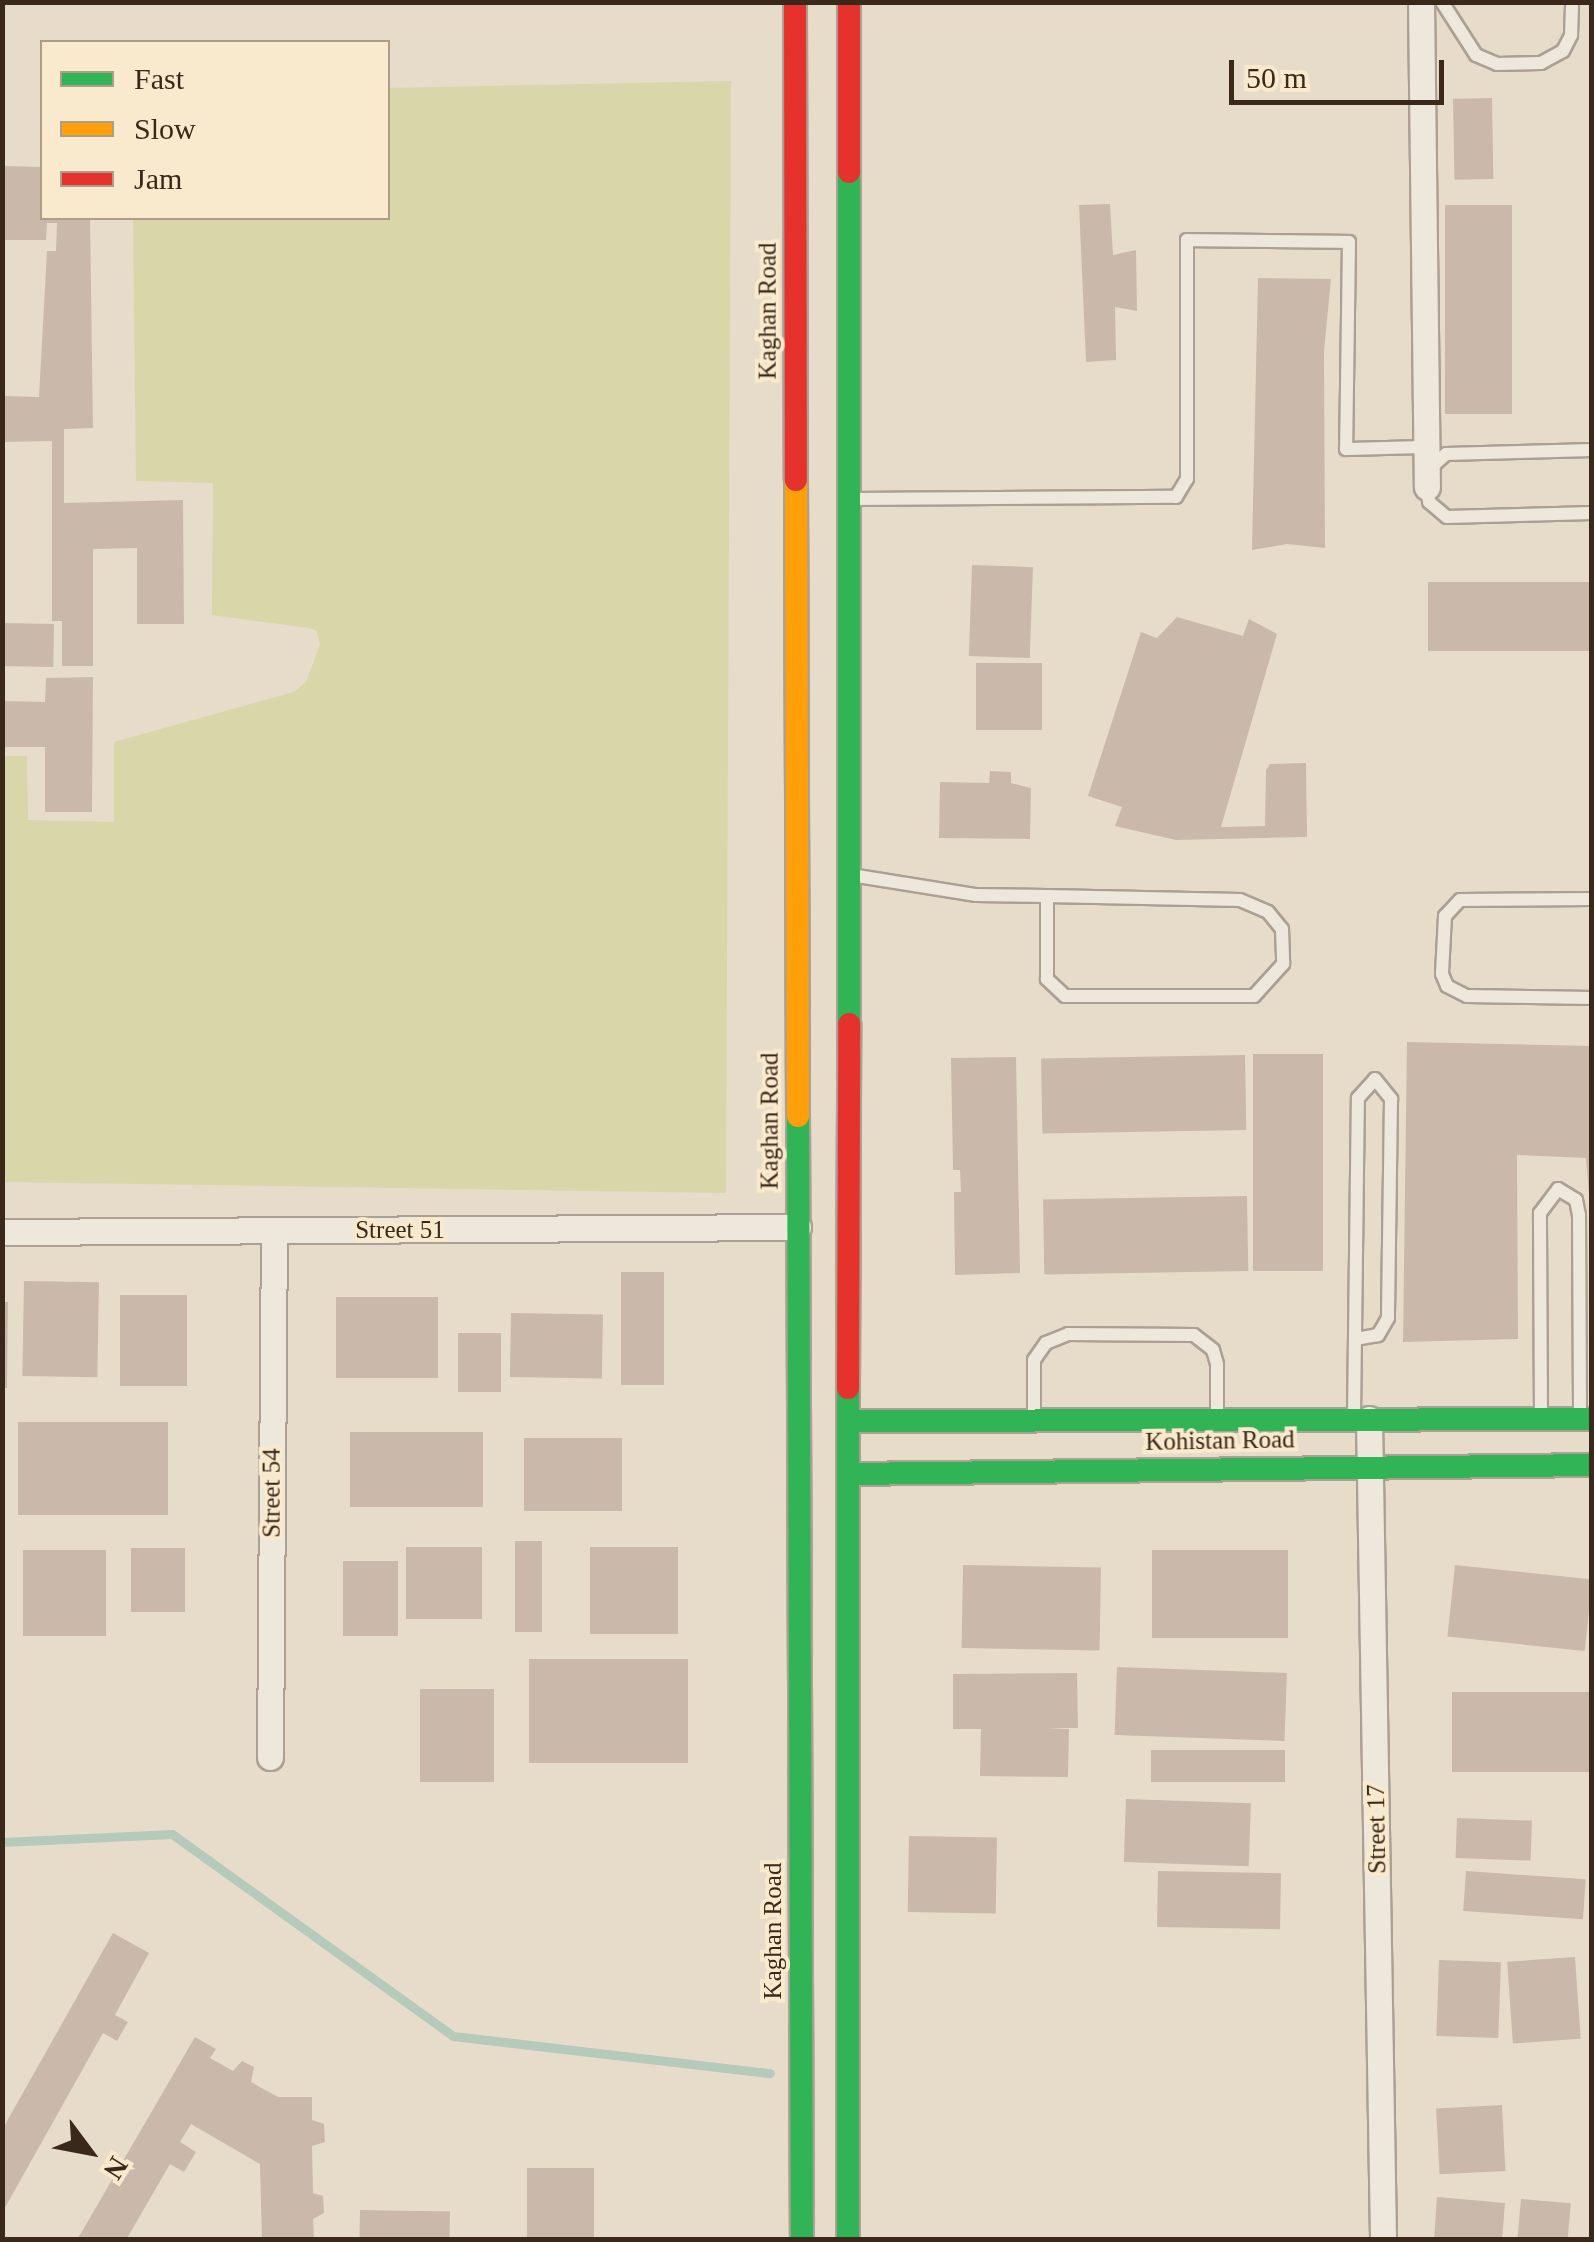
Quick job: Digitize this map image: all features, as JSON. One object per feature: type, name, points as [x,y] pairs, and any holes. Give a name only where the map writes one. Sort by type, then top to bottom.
[{"type":"street","name":"Kaghan Road","points":[[795,2],[822,217],[849,499],[828,867],[798,1228],[802,2240]]},
{"type":"street","name":"Kaghan Road","points":[[848,2240],[848,1421],[828,867],[822,217],[849,2]]},
{"type":"street","points":[[1421,2],[1426,487]]},
{"type":"street","name":"Street 51","points":[[2,1232],[798,1228]]},
{"type":"street","name":"Street 54","points":[[270,1756],[274,1230]]},
{"type":"street","name":"Street 17","points":[[1361,1419],[1371,1467],[1383,2240]]},
{"type":"street","name":"Kohistan Road","points":[[848,1421],[1586,1419]]},
{"type":"street","name":"Kohistan Road","points":[[848,1474],[1592,1465]]},
{"type":"lane","points":[[1442,2],[1476,56],[1497,64],[1542,63],[1563,52],[1571,35],[1572,2]]},
{"type":"lane","points":[[849,499],[1176,497],[1187,478],[1187,240],[1349,242],[1346,449],[1425,447]]},
{"type":"lane","points":[[1592,450],[1446,454],[1428,470],[1426,487],[1436,512],[1447,517],[1592,514]]},
{"type":"lane","points":[[828,867],[976,895],[1048,896],[1254,904],[1282,930],[1283,964],[1254,996],[1064,996],[1048,979],[1048,896]]},
{"type":"lane","points":[[1592,898],[1460,900],[1445,916],[1442,974],[1447,986],[1467,996],[1592,998]]},
{"type":"lane","points":[[1356,1339],[1378,1334],[1388,1318],[1391,1099],[1375,1079],[1358,1098],[1356,1339],[1361,1419]]},
{"type":"lane","points":[[1542,1419],[1540,1213],[1558,1188],[1576,1200],[1579,1215],[1586,1419]]},
{"type":"lane","points":[[1034,1420],[1038,1350],[1068,1334],[1204,1339],[1217,1364],[1218,1420]]},
{"type":"shaded area","points":[[731,81],[726,1193],[3,1182],[3,756],[27,756],[28,820],[114,822],[114,742],[294,692],[306,682],[320,645],[317,631],[309,628],[212,615],[213,483],[136,481],[133,220],[390,220],[390,88]]},
{"type":"building","points":[[1492,98],[1493,179],[1454,180],[1453,99]]},
{"type":"building","points":[[2,166],[40,167],[40,220],[90,220],[93,428],[64,429],[64,503],[183,500],[184,624],[137,624],[137,548],[93,549],[93,666],[62,666],[62,621],[52,621],[52,441],[2,442],[2,396],[39,397],[47,251],[56,251],[57,223],[47,223],[46,240],[2,240]]},
{"type":"building","points":[[1110,204],[1113,255],[1136,250],[1137,311],[1115,307],[1116,360],[1086,362],[1079,205]]},
{"type":"building","points":[[1445,205],[1512,205],[1512,414],[1445,414]]},
{"type":"building","points":[[1258,278],[1331,279],[1324,351],[1325,548],[1287,544],[1252,550]]},
{"type":"building","points":[[972,565],[1033,567],[1030,658],[969,656]]},
{"type":"building","points":[[1428,582],[1592,582],[1592,651],[1428,651]]},
{"type":"building","points":[[1177,617],[1243,636],[1249,619],[1277,634],[1221,827],[1265,826],[1266,770],[1270,764],[1306,763],[1307,837],[1176,840],[1115,826],[1122,807],[1088,796],[1141,632],[1157,638]]},
{"type":"building","points":[[2,623],[54,624],[53,667],[2,666]]},
{"type":"building","points":[[976,663],[1042,663],[1042,730],[976,730]]},
{"type":"building","points":[[93,677],[92,812],[45,812],[45,747],[2,747],[2,701],[45,702],[46,678]]},
{"type":"building","points":[[990,771],[1011,772],[1011,783],[1031,788],[1030,839],[939,838],[940,782],[989,783]]},
{"type":"building","points":[[1407,1042],[1592,1046],[1592,1232],[1586,1158],[1517,1155],[1518,1339],[1403,1342]]},
{"type":"building","points":[[1253,1054],[1323,1054],[1323,1271],[1253,1271]]},
{"type":"building","points":[[1245,1055],[1246,1130],[1042,1134],[1041,1059]]},
{"type":"building","points":[[1016,1057],[1020,1273],[955,1275],[954,1192],[961,1192],[960,1170],[953,1170],[951,1058]]},
{"type":"building","points":[[1247,1196],[1248,1271],[1044,1275],[1043,1200]]},
{"type":"building","points":[[621,1272],[664,1272],[664,1385],[621,1385]]},
{"type":"building","points":[[24,1281],[99,1282],[97,1377],[22,1376]]},
{"type":"building","points":[[120,1295],[187,1295],[187,1386],[120,1386]]},
{"type":"building","points":[[336,1297],[438,1297],[438,1378],[336,1378]]},
{"type":"building","points":[[2,1302],[8,1302],[7,1388],[2,1388]]},
{"type":"building","points":[[511,1313],[603,1315],[602,1379],[510,1377]]},
{"type":"building","points":[[458,1333],[501,1333],[501,1392],[458,1392]]},
{"type":"building","points":[[18,1422],[168,1422],[168,1515],[18,1515]]},
{"type":"building","points":[[350,1432],[483,1432],[483,1507],[350,1507]]},
{"type":"building","points":[[524,1438],[622,1438],[622,1511],[524,1511]]},
{"type":"building","points":[[515,1541],[542,1541],[542,1632],[515,1632]]},
{"type":"building","points":[[406,1547],[482,1547],[482,1619],[406,1619]]},
{"type":"building","points":[[590,1547],[678,1547],[678,1634],[590,1634]]},
{"type":"building","points":[[131,1548],[185,1548],[185,1612],[131,1612]]},
{"type":"building","points":[[23,1550],[106,1550],[106,1636],[23,1636]]},
{"type":"building","points":[[1152,1550],[1288,1550],[1288,1638],[1152,1638]]},
{"type":"building","points":[[343,1561],[398,1561],[398,1636],[343,1636]]},
{"type":"building","points":[[963,1565],[1101,1567],[1100,1650],[962,1648]]},
{"type":"building","points":[[1455,1565],[1592,1579],[1585,1651],[1447,1637]]},
{"type":"building","points":[[529,1659],[688,1659],[688,1763],[529,1763]]},
{"type":"building","points":[[1117,1667],[1287,1673],[1285,1741],[1115,1735]]},
{"type":"building","points":[[1077,1673],[1078,1728],[1046,1728],[1069,1729],[1068,1777],[980,1776],[981,1729],[953,1729],[953,1674]]},
{"type":"building","points":[[420,1689],[494,1689],[494,1782],[420,1782]]},
{"type":"building","points":[[1452,1692],[1592,1692],[1592,1772],[1452,1772]]},
{"type":"building","points":[[1151,1750],[1285,1750],[1285,1782],[1151,1782]]},
{"type":"building","points":[[1126,1799],[1251,1803],[1249,1866],[1124,1862]]},
{"type":"building","points":[[1457,1818],[1532,1821],[1531,1861],[1456,1858]]},
{"type":"building","points":[[909,1836],[997,1838],[996,1914],[908,1912]]},
{"type":"building","points":[[1158,1871],[1281,1873],[1280,1929],[1157,1927]]},
{"type":"building","points":[[1466,1871],[1586,1879],[1583,1919],[1463,1911]]},
{"type":"building","points":[[113,1933],[149,1953],[115,2015],[128,2022],[117,2041],[103,2033],[2,2213],[2,2130]]},
{"type":"building","points":[[1575,1957],[1581,2039],[1513,2044],[1507,1962]]},
{"type":"building","points":[[1439,1960],[1501,1962],[1498,2038],[1436,2036]]},
{"type":"building","points":[[195,2037],[216,2049],[210,2058],[233,2071],[242,2061],[254,2067],[251,2082],[278,2097],[312,2097],[312,2120],[324,2124],[325,2142],[312,2146],[313,2193],[323,2196],[324,2213],[313,2219],[314,2240],[262,2240],[260,2164],[191,2124],[180,2142],[196,2152],[184,2172],[170,2164],[126,2240],[77,2240]]},
{"type":"building","points":[[1502,2105],[1505,2171],[1440,2174],[1436,2108]]},
{"type":"building","points":[[527,2168],[594,2168],[594,2240],[527,2240]]},
{"type":"building","points":[[1437,2197],[1505,2203],[1502,2240],[1434,2240]]},
{"type":"building","points":[[1521,2199],[1571,2203],[1568,2240],[1517,2240]]},
{"type":"building","points":[[360,2210],[450,2212],[449,2240],[359,2240]]},
{"type":"waterway","points":[[2,1842],[172,1834],[453,2036],[770,2073]]},
{"type":"traffic: fast","points":[[849,172],[849,1024]]},
{"type":"traffic: fast","points":[[798,1116],[802,2240]]},
{"type":"traffic: fast","points":[[848,1388],[848,2240]]},
{"type":"traffic: fast","points":[[848,1421],[1592,1419]]},
{"type":"traffic: fast","points":[[848,1474],[1592,1465]]},
{"type":"traffic: slow","points":[[796,480],[798,1116]]},
{"type":"traffic: jam","points":[[795,2],[796,480]]},
{"type":"traffic: jam","points":[[849,2],[849,172]]},
{"type":"traffic: jam","points":[[848,1388],[849,1024]]}]
